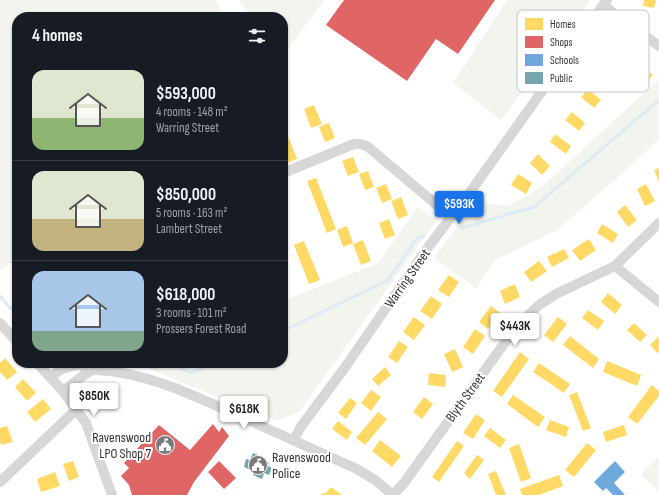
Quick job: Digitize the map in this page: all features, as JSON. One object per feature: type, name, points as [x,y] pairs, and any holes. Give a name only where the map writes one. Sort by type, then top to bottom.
[{"type":"street","points":[[605,3],[614,10]]},
{"type":"street","points":[[649,38],[659,46]]},
{"type":"street","name":"Warring Street","points":[[294,440],[300,428],[541,92]]},
{"type":"street","points":[[288,171],[354,144],[361,144],[366,146],[451,217]]},
{"type":"street","name":"Blyth Street","points":[[393,495],[404,484],[485,369],[522,321],[539,305],[556,294],[615,266],[659,223]]},
{"type":"street","points":[[615,266],[659,302]]},
{"type":"street","points":[[0,324],[12,337]]},
{"type":"street","points":[[42,368],[63,391],[86,423],[112,495]]},
{"type":"street","points":[[51,377],[56,371],[67,368]]},
{"type":"street","points":[[88,368],[93,370],[116,372],[158,382],[217,406],[367,474],[393,495]]},
{"type":"street","points":[[63,391],[93,370]]},
{"type":"street","points":[[0,482],[77,410]]},
{"type":"shaded area","points":[[0,0],[215,0],[221,10],[219,12],[12,12],[12,262],[0,270]]},
{"type":"shaded area","points":[[239,0],[324,0],[288,48],[288,12],[248,12]]},
{"type":"shaded area","points":[[507,0],[590,0],[583,10],[517,10],[517,92],[522,92],[501,120],[453,83]]},
{"type":"shaded area","points":[[659,79],[659,139],[557,230],[495,260],[476,288],[434,258],[476,202],[509,206],[544,185],[645,92],[649,92],[649,88]]},
{"type":"shaded area","points":[[418,207],[436,221],[299,412],[277,421],[146,368],[288,368],[288,299],[378,263]]},
{"type":"shaded area","points":[[659,456],[659,492],[641,474]]},
{"type":"building: Homes","points":[[644,0],[656,0],[654,8],[643,6]]},
{"type":"building: Homes","points":[[649,72],[653,75],[649,80]]},
{"type":"building: Homes","points":[[585,92],[592,92],[601,100],[594,108],[581,97]]},
{"type":"building: Homes","points":[[314,105],[322,124],[311,128],[304,109]]},
{"type":"building: Homes","points":[[572,112],[585,123],[579,131],[565,120]]},
{"type":"building: Homes","points":[[329,123],[335,138],[325,142],[319,127]]},
{"type":"building: Homes","points":[[555,134],[571,146],[566,154],[550,142]]},
{"type":"building: Homes","points":[[288,136],[297,159],[288,163]]},
{"type":"building: Homes","points":[[538,154],[550,166],[542,175],[530,163]]},
{"type":"building: Homes","points":[[353,157],[359,172],[348,176],[342,161]]},
{"type":"building: Homes","points":[[659,168],[659,183],[654,170]]},
{"type":"building: Homes","points":[[368,171],[374,187],[365,190],[359,174]]},
{"type":"building: Homes","points":[[518,174],[532,183],[526,194],[511,185]]},
{"type":"building: Homes","points":[[316,178],[336,229],[327,233],[307,181]]},
{"type":"building: Homes","points":[[386,184],[392,199],[382,203],[376,188]]},
{"type":"building: Homes","points":[[646,184],[655,201],[645,206],[637,189]]},
{"type":"building: Homes","points":[[401,197],[408,215],[398,219],[391,201]]},
{"type":"building: Homes","points":[[625,205],[637,220],[628,227],[617,212]]},
{"type":"building: Homes","points":[[389,219],[395,235],[385,239],[379,223]]},
{"type":"building: Homes","points":[[602,224],[618,234],[613,243],[597,233]]},
{"type":"building: Homes","points":[[347,226],[353,243],[343,247],[337,230]]},
{"type":"building: Homes","points":[[589,239],[596,250],[580,261],[572,250]]},
{"type":"building: Homes","points":[[363,240],[371,261],[361,265],[353,244]]},
{"type":"building: Homes","points":[[304,241],[320,280],[309,284],[294,245]]},
{"type":"building: Homes","points":[[564,249],[569,258],[552,267],[547,257]]},
{"type":"building: Homes","points":[[539,261],[547,271],[531,282],[524,272]]},
{"type":"building: Homes","points":[[449,275],[459,282],[449,297],[438,290]]},
{"type":"building: Homes","points":[[515,284],[520,297],[505,304],[500,291]]},
{"type":"building: Homes","points":[[608,293],[622,305],[615,314],[601,302]]},
{"type":"building: Homes","points":[[431,296],[442,304],[432,319],[420,311]]},
{"type":"building: Homes","points":[[491,306],[500,313],[488,329],[479,322]]},
{"type":"building: Homes","points":[[588,310],[604,321],[598,330],[582,318]]},
{"type":"building: Homes","points":[[414,317],[425,325],[414,340],[403,332]]},
{"type":"building: Homes","points":[[558,317],[567,324],[553,342],[544,335]]},
{"type":"building: Homes","points":[[634,323],[647,335],[640,342],[627,330]]},
{"type":"building: Homes","points":[[475,329],[485,336],[473,354],[463,347]]},
{"type":"building: Homes","points":[[570,336],[599,359],[593,368],[563,345]]},
{"type":"building: Homes","points":[[659,336],[659,352],[657,353],[650,345]]},
{"type":"building: Homes","points":[[399,341],[408,347],[397,363],[388,357]]},
{"type":"building: Homes","points":[[455,349],[463,367],[452,372],[444,354]]},
{"type":"building: Homes","points":[[520,352],[529,359],[502,397],[493,391]]},
{"type":"building: Homes","points":[[5,358],[17,372],[7,380],[0,372],[0,363]]},
{"type":"building: Homes","points":[[607,361],[641,375],[637,386],[603,372]]},
{"type":"building: Homes","points":[[539,363],[570,384],[564,393],[533,372]]},
{"type":"building: Homes","points":[[385,367],[391,375],[378,386],[372,379]]},
{"type":"building: Homes","points":[[429,373],[446,375],[445,387],[428,385]]},
{"type":"building: Homes","points":[[23,379],[36,393],[27,401],[15,387]]},
{"type":"building: Homes","points":[[652,385],[659,391],[659,396],[637,424],[628,417]]},
{"type":"building: Homes","points":[[371,390],[381,397],[371,411],[361,403]]},
{"type":"building: Homes","points":[[577,392],[591,428],[583,431],[569,395]]},
{"type":"building: Homes","points":[[513,395],[545,417],[538,427],[507,404]]},
{"type":"building: Homes","points":[[424,397],[433,404],[422,419],[413,412]]},
{"type":"building: Homes","points":[[350,398],[357,403],[346,419],[338,413]]},
{"type":"building: Homes","points":[[43,399],[51,409],[35,422],[27,412]]},
{"type":"building: Homes","points":[[378,412],[387,419],[365,445],[356,438]]},
{"type":"building: Homes","points":[[476,414],[485,420],[473,439],[463,433]]},
{"type":"building: Homes","points":[[550,420],[569,427],[566,437],[546,430]]},
{"type":"building: Homes","points":[[338,421],[352,432],[347,440],[332,429]]},
{"type":"building: Homes","points":[[624,425],[627,435],[606,442],[603,432]]},
{"type":"building: Homes","points":[[7,426],[13,442],[1,445],[0,428]]},
{"type":"building: Homes","points":[[490,428],[506,440],[500,448],[484,436]]},
{"type":"building: Homes","points":[[380,440],[401,456],[392,467],[372,451]]},
{"type":"building: Homes","points":[[457,441],[464,446],[439,482],[432,477]]},
{"type":"building: Homes","points":[[587,443],[596,450],[574,477],[565,470]]},
{"type":"building: Homes","points":[[519,444],[531,478],[521,482],[509,448]]},
{"type":"building: Homes","points":[[477,455],[484,460],[470,479],[464,473]]},
{"type":"building: Homes","points":[[73,461],[79,477],[69,481],[63,464]]},
{"type":"building: Homes","points":[[496,471],[506,495],[496,495],[488,474]]},
{"type":"building: Homes","points":[[55,472],[60,486],[41,492],[37,479]]},
{"type":"building: Homes","points":[[559,475],[563,486],[539,495],[522,495],[520,489]]},
{"type":"building: Homes","points":[[331,487],[342,495],[321,495],[323,492],[325,494]]},
{"type":"building: Shops","points":[[344,0],[495,0],[458,54],[436,39],[407,81],[326,25]]},
{"type":"building: Shops","points":[[213,424],[219,432],[222,427],[229,436],[194,482],[187,495],[132,495],[129,485],[121,476],[129,468],[124,463],[159,425],[190,450]]},
{"type":"building: Shops","points":[[219,461],[236,478],[224,489],[208,472]]},
{"type":"building: Schools","points":[[615,461],[625,472],[614,483],[625,495],[613,495],[606,488],[603,491],[594,482]]},
{"type":"building: Public","points":[[253,453],[261,456],[260,459],[269,463],[268,466],[272,468],[269,475],[264,473],[262,479],[253,475],[255,472],[244,467],[246,459],[250,460]]},
{"type":"waterway","points":[[462,228],[534,207],[659,100]]},
{"type":"waterway","points":[[288,329],[388,280],[417,238],[424,236]]},
{"type":"waterway","points":[[0,296],[12,309]]},
{"type":"waterway","points":[[180,368],[192,373],[203,368]]},
{"type":"place","name":"Ravenswood LPO Shop 7","points":[[165,445]]},
{"type":"place","name":"Ravenswood Police","points":[[258,465]]}]
